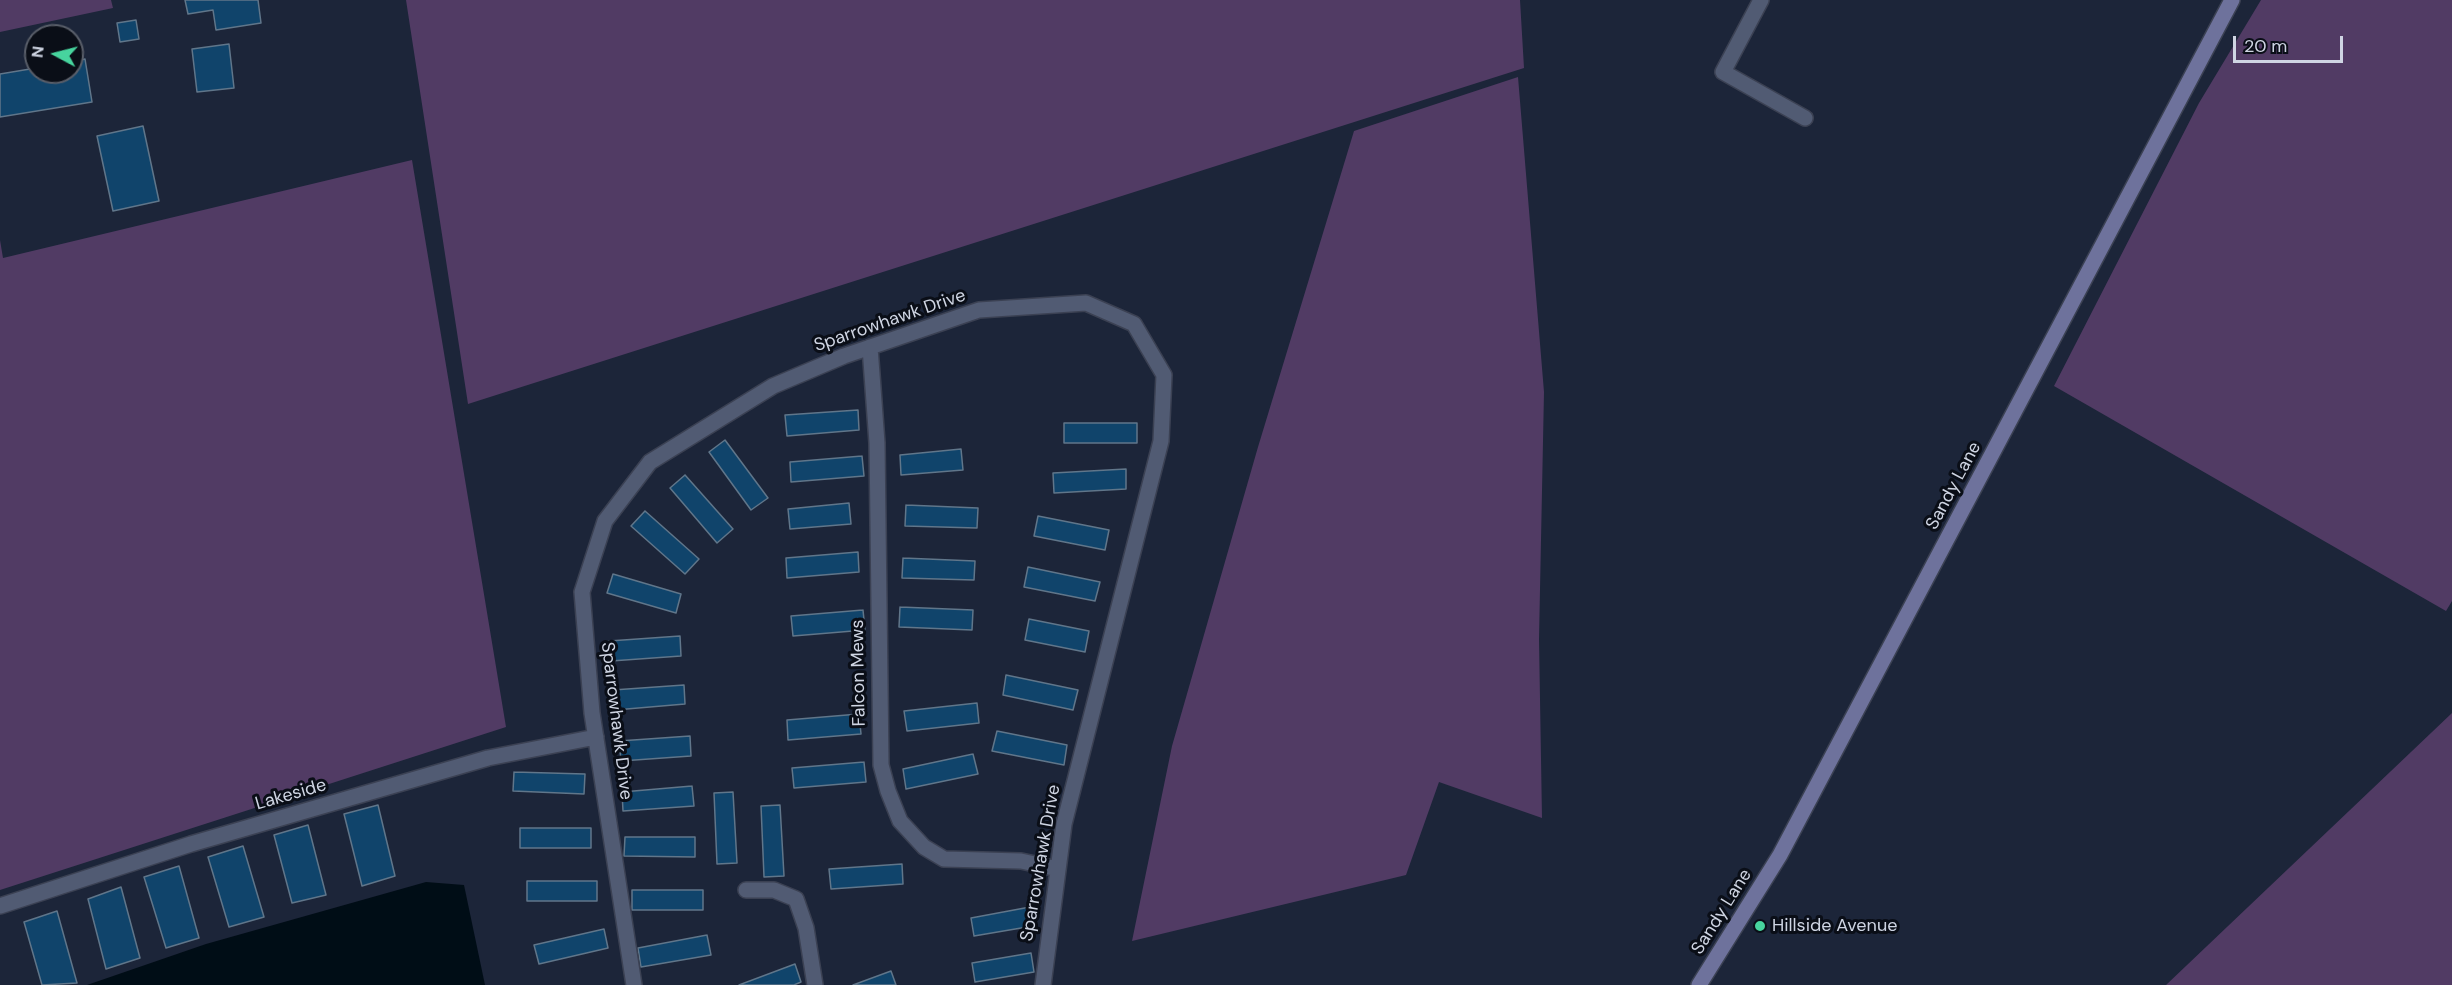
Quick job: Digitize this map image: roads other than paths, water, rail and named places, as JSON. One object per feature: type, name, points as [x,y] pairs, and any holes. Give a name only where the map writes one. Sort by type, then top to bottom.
[{"type":"main road","name":"Sandy Lane","points":[[1699,985],[1780,855],[2232,0]]},
{"type":"street","points":[[1761,0],[1723,72],[1804,118]]},
{"type":"street","name":"Sparrowhawk Drive","points":[[634,985],[596,737],[582,592],[605,521],[650,462],[773,386],[870,346],[979,310],[1086,303],[1134,324],[1164,375],[1161,441],[1064,824],[1043,985]]},
{"type":"street","name":"Falcon Mews","points":[[870,346],[877,443],[880,765],[888,791],[900,821],[924,847],[945,859],[1021,861],[1058,869]]},
{"type":"street","name":"Lakeside","points":[[0,906],[191,844],[488,758],[596,737]]},
{"type":"street","points":[[746,890],[774,890],[796,899],[806,928],[815,985]]},
{"type":"place","name":"Hillside Avenue","points":[[1760,926]]}]
